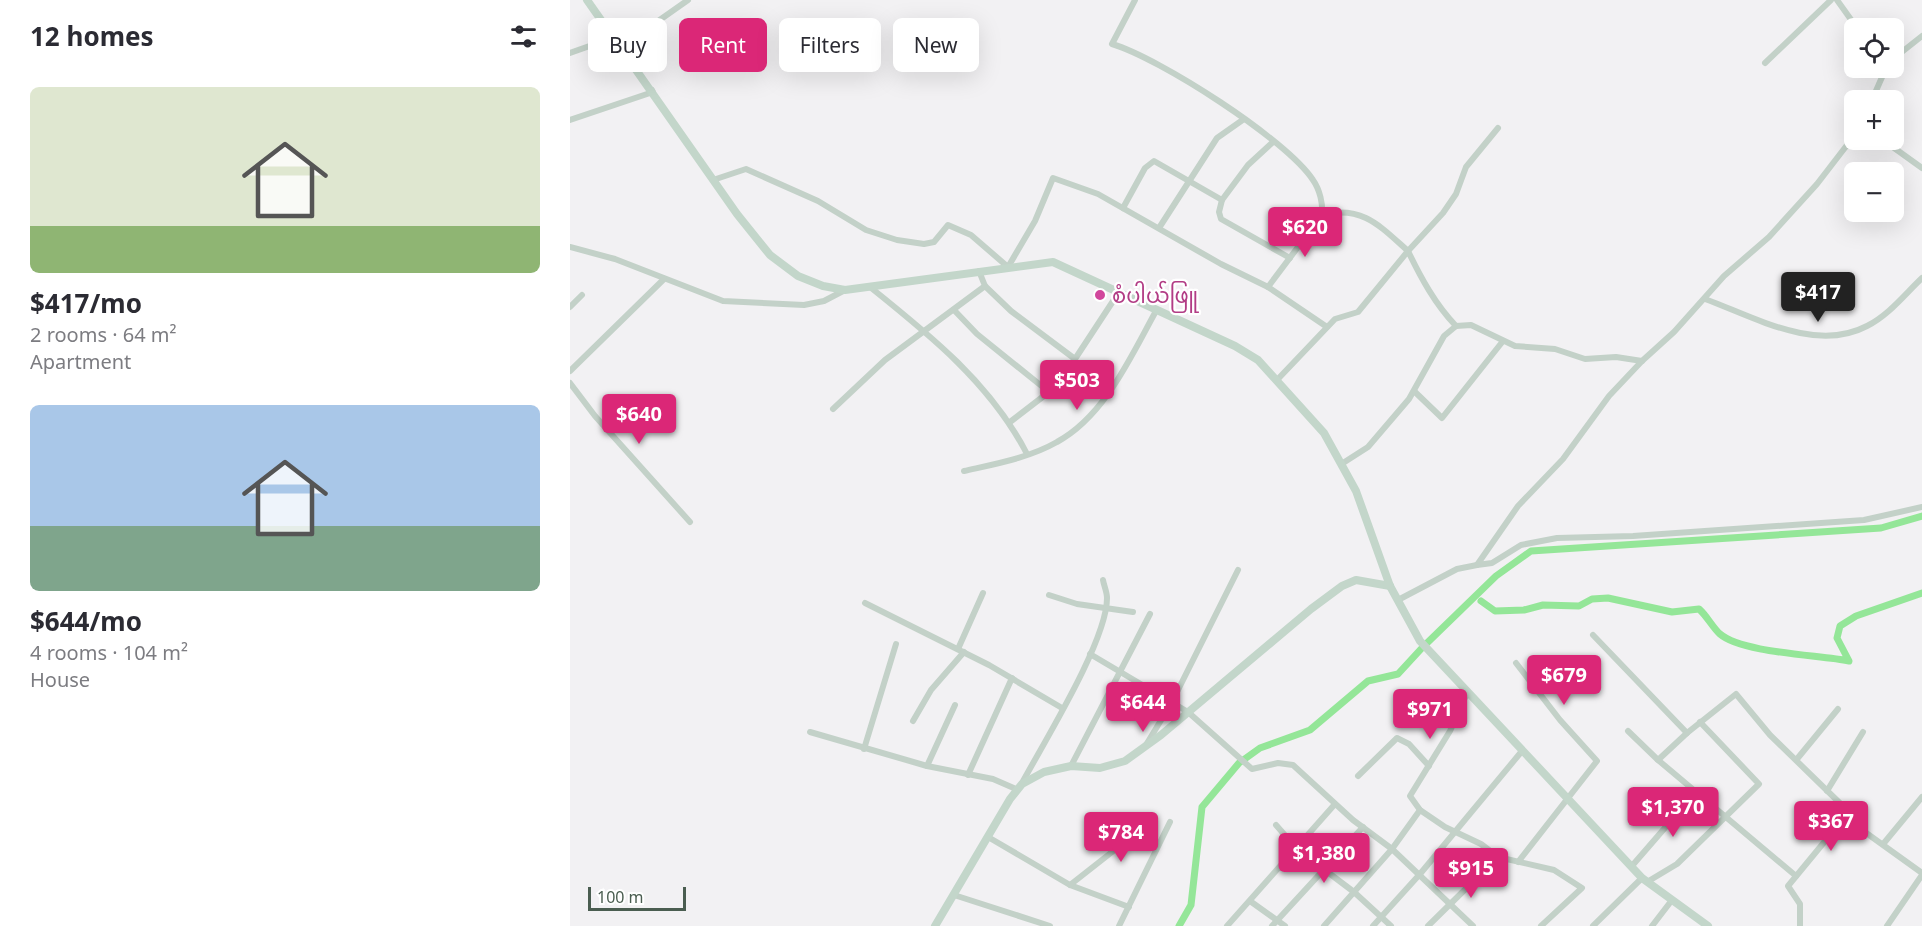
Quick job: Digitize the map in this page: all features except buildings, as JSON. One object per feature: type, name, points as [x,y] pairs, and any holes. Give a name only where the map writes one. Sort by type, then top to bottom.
[{"type":"street","points":[[587,0],[601,18]]},
{"type":"street","points":[[653,92],[636,64],[644,31],[688,0]]},
{"type":"street","points":[[1135,0],[1112,44],[1126,48],[1180,78],[1244,119],[1273,142],[1313,180],[1323,203],[1322,215],[1268,287]]},
{"type":"street","points":[[1764,63],[1831,0]]},
{"type":"street","points":[[1837,0],[1850,18]]},
{"type":"street","points":[[1904,50],[1922,36]]},
{"type":"street","points":[[570,53],[588,47]]},
{"type":"street","points":[[639,72],[736,214],[782,266],[798,276],[823,286],[845,290],[1053,261],[1235,346],[1258,360],[1324,433],[1343,464],[1356,491],[1390,586],[1420,641],[1644,880],[1706,926]]},
{"type":"street","points":[[570,120],[653,92]]},
{"type":"street","points":[[1159,228],[1217,138],[1244,119]]},
{"type":"street","points":[[1277,380],[1335,319],[1358,312],[1408,251],[1443,213],[1456,194],[1466,167],[1498,128]]},
{"type":"street","points":[[1273,142],[1248,165],[1222,200],[1219,212],[1221,219],[1290,258]]},
{"type":"street","points":[[1477,565],[1518,506],[1563,459],[1609,396],[1705,299],[1724,276],[1769,237],[1844,148]]},
{"type":"street","points":[[1897,150],[1922,168]]},
{"type":"street","points":[[1123,208],[1145,168],[1154,161],[1222,200]]},
{"type":"street","points":[[713,180],[746,169],[818,201],[866,230],[897,240],[924,244],[934,242],[948,225],[971,235],[1008,267]]},
{"type":"street","points":[[1008,267],[1035,221],[1053,178],[1098,194],[1268,287],[1327,327]]},
{"type":"street","points":[[1322,215],[1348,211],[1361,215],[1380,226],[1408,251],[1444,314],[1456,326]]},
{"type":"street","points":[[570,247],[615,259],[723,302],[804,305],[834,297],[845,290]]},
{"type":"street","points":[[979,271],[985,286],[1011,311],[1075,359]]},
{"type":"street","points":[[1705,299],[1807,335],[1843,335],[1867,326],[1884,315],[1922,278]]},
{"type":"street","points":[[570,371],[664,279]]},
{"type":"street","points":[[869,286],[923,331],[982,386],[1010,422],[1027,454]]},
{"type":"street","points":[[833,409],[885,360],[985,286]]},
{"type":"street","points":[[1010,422],[1049,392],[1075,359],[1119,292]]},
{"type":"street","points":[[570,307],[582,295]]},
{"type":"street","points":[[954,309],[977,334],[1049,392]]},
{"type":"street","points":[[964,471],[1027,454],[1057,442],[1082,423],[1105,398],[1156,310]]},
{"type":"street","points":[[1343,464],[1368,447],[1414,391],[1444,336],[1456,326],[1471,325],[1515,346],[1555,349],[1585,358],[1616,357],[1642,361]]},
{"type":"street","points":[[1414,391],[1442,418],[1503,341]]},
{"type":"street","points":[[570,383],[595,416],[690,522]]},
{"type":"street","points":[[1398,600],[1457,569],[1492,563],[1521,545],[1557,538],[1633,536],[1864,520],[1922,507]]},
{"type":"street","points":[[1143,749],[1172,702],[1238,570]]},
{"type":"street","points":[[935,926],[1019,786],[1090,654],[1107,598],[1103,580]]},
{"type":"street","points":[[810,732],[927,766],[1019,786],[1044,772],[1071,766],[1100,768],[1125,761],[1143,749],[1311,609],[1342,586],[1356,580],[1390,586]]},
{"type":"street","points":[[914,721],[931,690],[961,650],[983,593]]},
{"type":"street","points":[[1049,595],[1105,609],[1133,612]]},
{"type":"street","points":[[865,603],[961,650],[1062,708]]},
{"type":"street","points":[[1071,766],[1122,673],[1150,614]]},
{"type":"street","points":[[1593,635],[1687,733]]},
{"type":"street","points":[[864,749],[896,644]]},
{"type":"street","points":[[1090,654],[1188,712],[1252,769],[1278,763],[1293,765],[1335,804],[1420,874],[1473,926]]},
{"type":"street","points":[[1516,663],[1560,720],[1597,761],[1518,862]]},
{"type":"street","points":[[968,775],[1012,678]]},
{"type":"street","points":[[1467,693],[1450,731],[1410,796],[1420,810],[1455,832],[1481,844],[1498,857],[1554,870],[1582,888],[1541,926]]},
{"type":"street","points":[[1658,760],[1687,733],[1736,694],[1770,735],[1849,812],[1788,886],[1800,904],[1800,926]]},
{"type":"street","points":[[927,766],[955,705]]},
{"type":"street","points":[[1797,759],[1838,709]]},
{"type":"street","points":[[1593,926],[1644,880],[1677,864],[1759,784],[1700,722]]},
{"type":"street","points":[[1628,731],[1658,760],[1796,876]]},
{"type":"street","points":[[1827,791],[1863,732]]},
{"type":"street","points":[[1358,776],[1397,738],[1409,744],[1429,766]]},
{"type":"street","points":[[1373,926],[1420,874],[1522,751]]},
{"type":"street","points":[[1631,867],[1696,792]]},
{"type":"street","points":[[1884,843],[1922,797]]},
{"type":"street","points":[[1227,926],[1335,804]]},
{"type":"street","points":[[1324,926],[1392,849],[1420,810]]},
{"type":"street","points":[[1844,817],[1884,843],[1922,874],[1887,926]]},
{"type":"street","points":[[1070,885],[1154,819]]},
{"type":"street","points":[[1119,926],[1170,822]]},
{"type":"street","points":[[1276,825],[1297,849],[1354,892],[1391,926]]},
{"type":"street","points":[[1272,926],[1363,827]]},
{"type":"street","points":[[988,837],[1070,885],[1129,907]]},
{"type":"street","points":[[1428,926],[1498,857]]},
{"type":"street","points":[[954,895],[1050,926]]},
{"type":"street","points":[[1652,926],[1672,900]]},
{"type":"street","points":[[1250,902],[1285,926]]},
{"type":"waterway","points":[[1427,643],[1496,576],[1531,551],[1881,528],[1922,516]]},
{"type":"waterway","points":[[1481,601],[1495,611],[1524,610],[1543,605],[1579,606],[1592,599],[1608,598],[1672,612],[1699,609],[1720,634],[1745,645],[1849,661],[1837,638],[1840,626],[1856,616],[1922,593]]},
{"type":"waterway","points":[[1179,926],[1191,905],[1202,807],[1239,763],[1260,748],[1310,730],[1368,681],[1398,674],[1421,649]]},
{"type":"place","name":"စံပါယ်ဖြူ","points":[[1100,295]]}]
